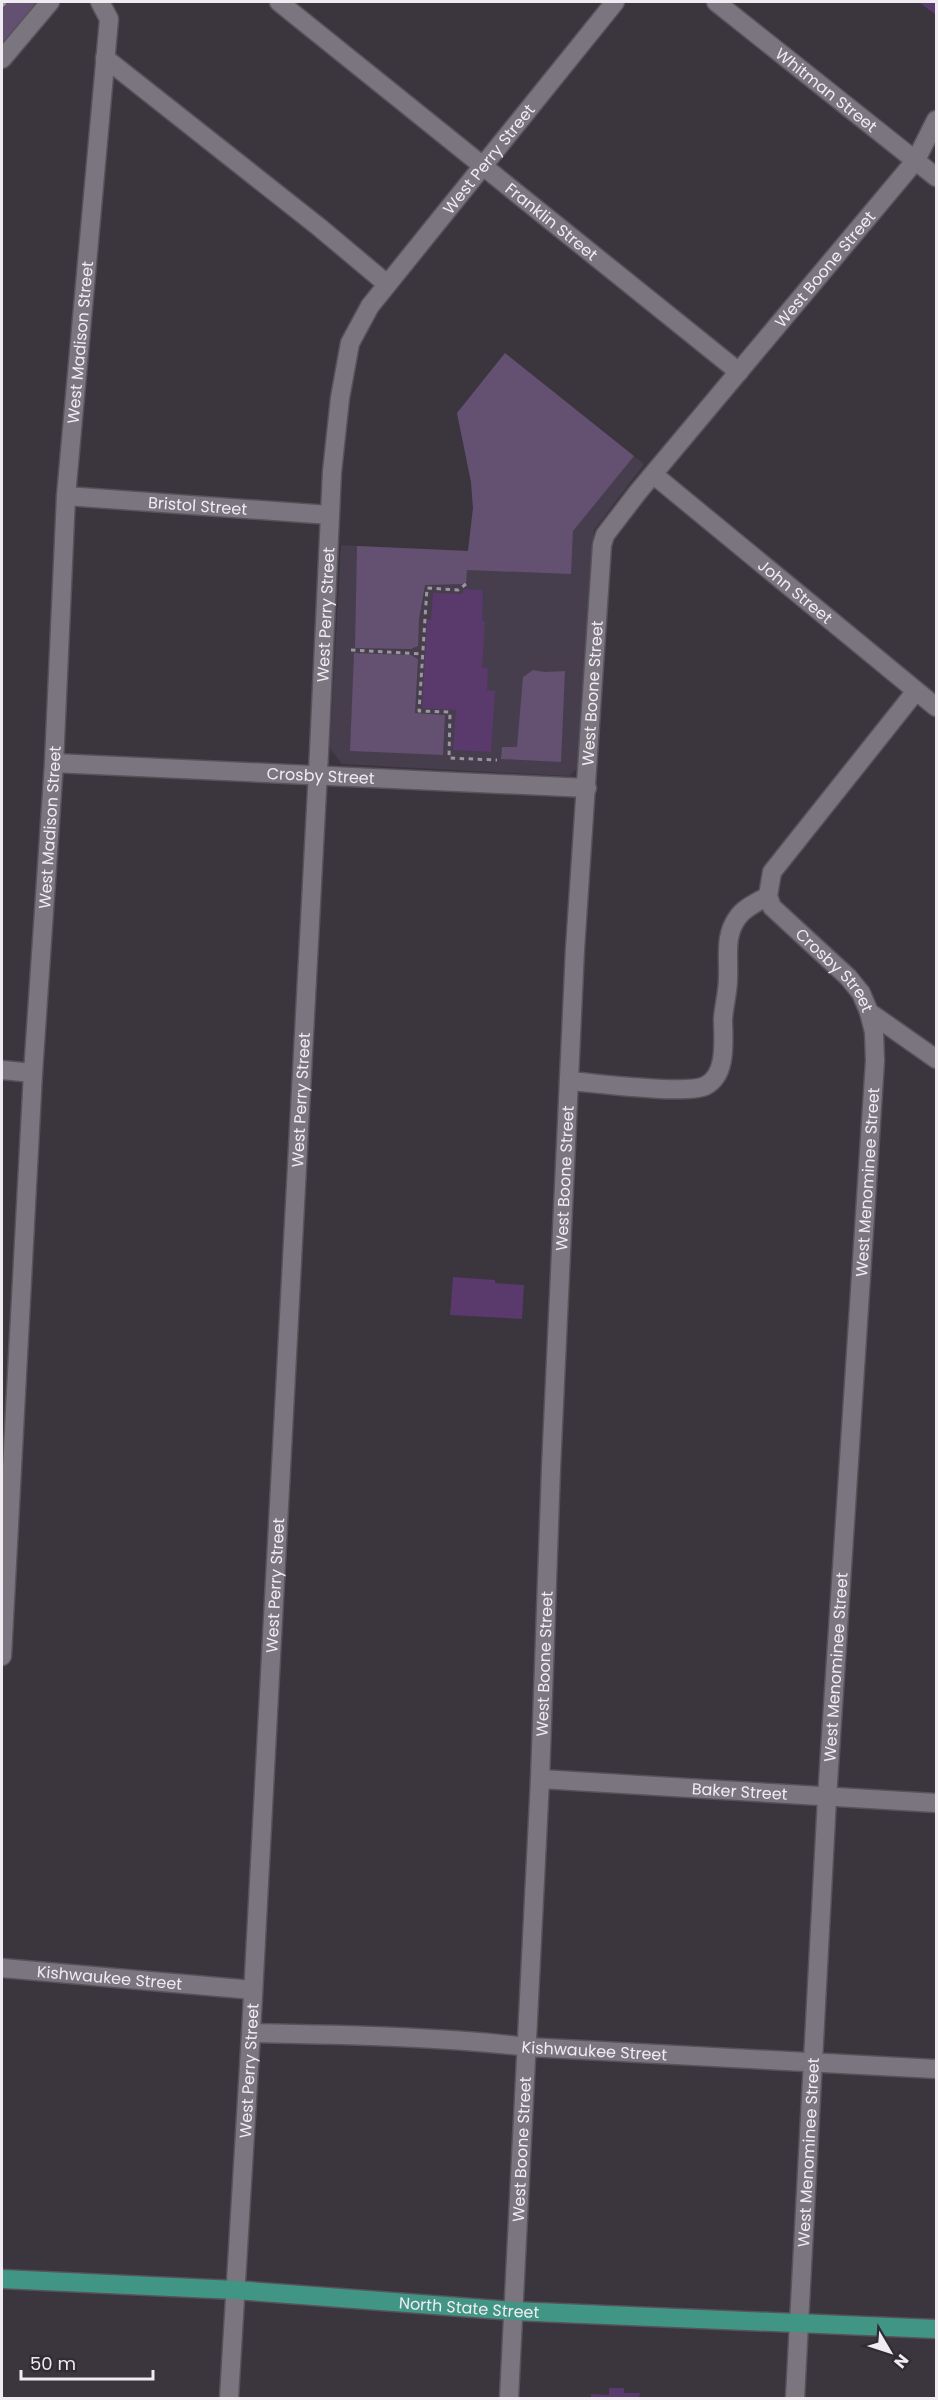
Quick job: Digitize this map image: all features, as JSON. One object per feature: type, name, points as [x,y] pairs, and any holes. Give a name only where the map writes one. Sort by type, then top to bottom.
[{"type":"main road","name":"North State Street","points":[[2,2279],[235,2290],[513,2311],[936,2329]]},
{"type":"street","points":[[2,59],[50,2]]},
{"type":"street","name":"West Madison Street","points":[[2,1656],[33,1073],[54,763],[66,496],[108,19],[100,2]]},
{"type":"street","name":"Franklin Street","points":[[279,2],[739,372]]},
{"type":"street","name":"West Perry Street","points":[[229,2398],[251,2033],[330,515],[340,398],[350,343],[370,306],[615,2]]},
{"type":"street","name":"Whitman Street","points":[[716,2],[936,177]]},
{"type":"street","points":[[105,58],[319,227],[387,284]]},
{"type":"street","name":"West Boone Street","points":[[509,2398],[528,2047],[575,949],[602,545],[611,526],[638,492],[916,160],[936,120]]},
{"type":"street","points":[[916,160],[936,156]]},
{"type":"street","name":"John Street","points":[[654,475],[936,707]]},
{"type":"street","name":"Bristol Street","points":[[66,496],[330,515]]},
{"type":"street","points":[[569,1081],[695,1089],[713,1080],[720,1065],[724,1046],[723,1018],[730,931],[738,916],[768,896],[772,872],[916,691]]},
{"type":"street","name":"Crosby Street","points":[[54,763],[587,788]]},
{"type":"street","name":"Crosby Street","points":[[768,896],[772,907],[848,977],[861,993],[869,1012],[936,1059]]},
{"type":"street","name":"West Menominee Street","points":[[795,2398],[801,2324],[828,1798],[875,1061],[874,1032],[869,1012]]},
{"type":"street","points":[[2,1070],[33,1073]]},
{"type":"street","name":"Baker Street","points":[[540,1779],[936,1803]]},
{"type":"street","name":"Kishwaukee Street","points":[[2,1968],[253,1990]]},
{"type":"street","name":"Kishwaukee Street","points":[[251,2033],[363,2035],[480,2041],[528,2047],[936,2069]]},
{"type":"path","points":[[2,6],[6,2]]},
{"type":"path","points":[[466,584],[458,590],[427,588],[419,711],[450,712],[449,758],[497,760]]},
{"type":"path","points":[[351,650],[422,654]]},
{"type":"shaded area","points":[[2,2],[51,2],[2,60]]},
{"type":"shaded area","points":[[505,353],[644,464],[594,530],[578,767],[569,776],[342,764],[331,750],[330,745],[341,545],[468,551],[473,508],[471,482],[457,413]]},
{"type":"shaded area","points":[[505,353],[634,456],[573,531],[571,574],[467,570],[466,584],[425,585],[419,619],[418,646],[411,649],[355,648],[357,546],[468,551],[473,508],[471,482],[457,413]]},
{"type":"shaded area","points":[[354,653],[411,655],[418,659],[415,713],[445,715],[443,755],[350,751]]},
{"type":"shaded area","points":[[533,670],[565,671],[561,762],[501,759],[502,747],[517,747],[523,677]]},
{"type":"building","points":[[919,2],[936,2],[936,15]]},
{"type":"building","points":[[463,589],[483,590],[482,621],[485,621],[482,668],[488,668],[487,690],[495,691],[491,752],[453,750],[456,710],[422,708],[427,620],[431,620],[433,593],[463,594]]},
{"type":"building","points":[[453,1277],[524,1285],[522,1319],[450,1315]]},
{"type":"building","points":[[609,2388],[624,2388],[624,2393],[640,2393],[639,2398],[591,2398],[591,2394],[609,2395]]}]
